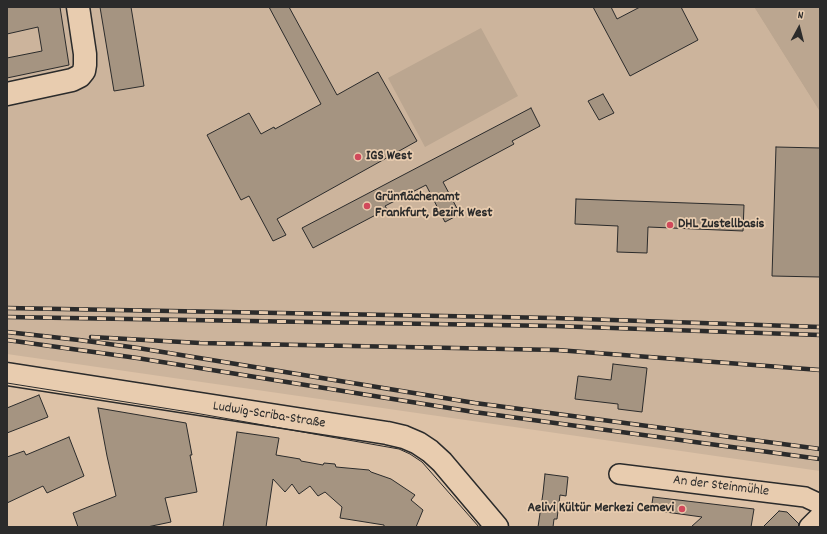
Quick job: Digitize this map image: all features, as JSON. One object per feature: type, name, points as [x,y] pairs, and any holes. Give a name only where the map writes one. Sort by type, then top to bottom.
[{"type":"main road","points":[[7,94],[72,80],[80,76],[85,66],[85,54],[78,7]]},
{"type":"main road","name":"Ludwig-Scriba-Straße","points":[[7,374],[387,433],[404,437],[430,451],[442,462],[496,526]]},
{"type":"street","name":"An der Steinmühle","points":[[619,474],[806,497],[820,504]]},
{"type":"street","points":[[809,527],[820,516]]},
{"type":"shaded area","points":[[7,7],[754,7],[820,112],[820,471],[7,354]]},
{"type":"shaded area","points":[[754,7],[820,7],[820,112]]},
{"type":"shaded area","points":[[481,28],[518,96],[425,147],[388,78]]},
{"type":"building","points":[[7,7],[60,7],[69,65],[7,78],[7,58],[42,51],[38,27],[7,34]]},
{"type":"building","points":[[100,7],[131,7],[144,86],[114,91]]},
{"type":"building","points":[[269,7],[289,7],[337,95],[378,72],[417,141],[277,219],[286,235],[273,241],[249,196],[241,200],[207,135],[249,113],[261,134],[274,127],[275,129],[321,104]]},
{"type":"building","points":[[593,7],[611,7],[617,19],[640,7],[681,7],[698,40],[630,76]]},
{"type":"building","points":[[603,94],[614,113],[599,120],[588,101]]},
{"type":"building","points":[[531,108],[540,126],[512,141],[514,144],[443,182],[460,214],[445,222],[426,185],[385,206],[387,209],[313,248],[302,228]]},
{"type":"building","points":[[776,147],[820,148],[820,277],[772,276]]},
{"type":"building","name":"DHL Zustellbasis","points":[[576,199],[744,205],[743,231],[648,227],[647,253],[617,252],[618,226],[575,224]]},
{"type":"building","points":[[613,364],[647,368],[642,412],[618,409],[618,404],[575,399],[578,376],[611,380]]},
{"type":"building","points":[[39,395],[48,417],[7,433],[7,408]]},
{"type":"building","points":[[98,408],[186,423],[197,492],[165,498],[171,522],[147,527],[78,527],[73,513],[116,496]]},
{"type":"building","points":[[237,432],[279,438],[276,455],[323,465],[324,463],[335,464],[336,467],[369,470],[391,479],[415,495],[411,500],[423,510],[416,527],[384,527],[384,525],[340,518],[342,507],[325,492],[318,496],[310,486],[299,494],[292,484],[285,492],[273,479],[266,527],[223,527]]},
{"type":"building","points":[[69,437],[84,476],[47,493],[43,486],[7,503],[7,457],[24,451],[26,455]]},
{"type":"building","points":[[545,474],[568,477],[566,496],[560,495],[557,519],[554,519],[553,527],[538,527]]},
{"type":"building","points":[[653,497],[754,509],[751,527],[691,527],[702,517],[651,510]]},
{"type":"building","points":[[779,511],[787,512],[799,524],[798,527],[763,527]]},
{"type":"tram line","points":[[7,383],[195,413],[399,449],[422,462],[479,527]]},
{"type":"railway","points":[[7,308],[553,318],[820,327]]},
{"type":"railway","points":[[7,317],[554,326],[820,335]]},
{"type":"railway","points":[[7,332],[138,348],[475,403],[820,449]]},
{"type":"railway","points":[[91,337],[200,343],[557,350],[820,370]]},
{"type":"railway","points":[[7,340],[137,358],[474,412],[820,459]]},
{"type":"place","name":"IGS West","points":[[358,157]]},
{"type":"place","name":"Grünflächenamt Frankfurt, Bezirk West","points":[[367,206]]},
{"type":"place","name":"DHL Zustellbasis","points":[[670,225]]},
{"type":"place","name":"Aelivi Kültür Merkezi Cemevi","points":[[682,509]]}]
